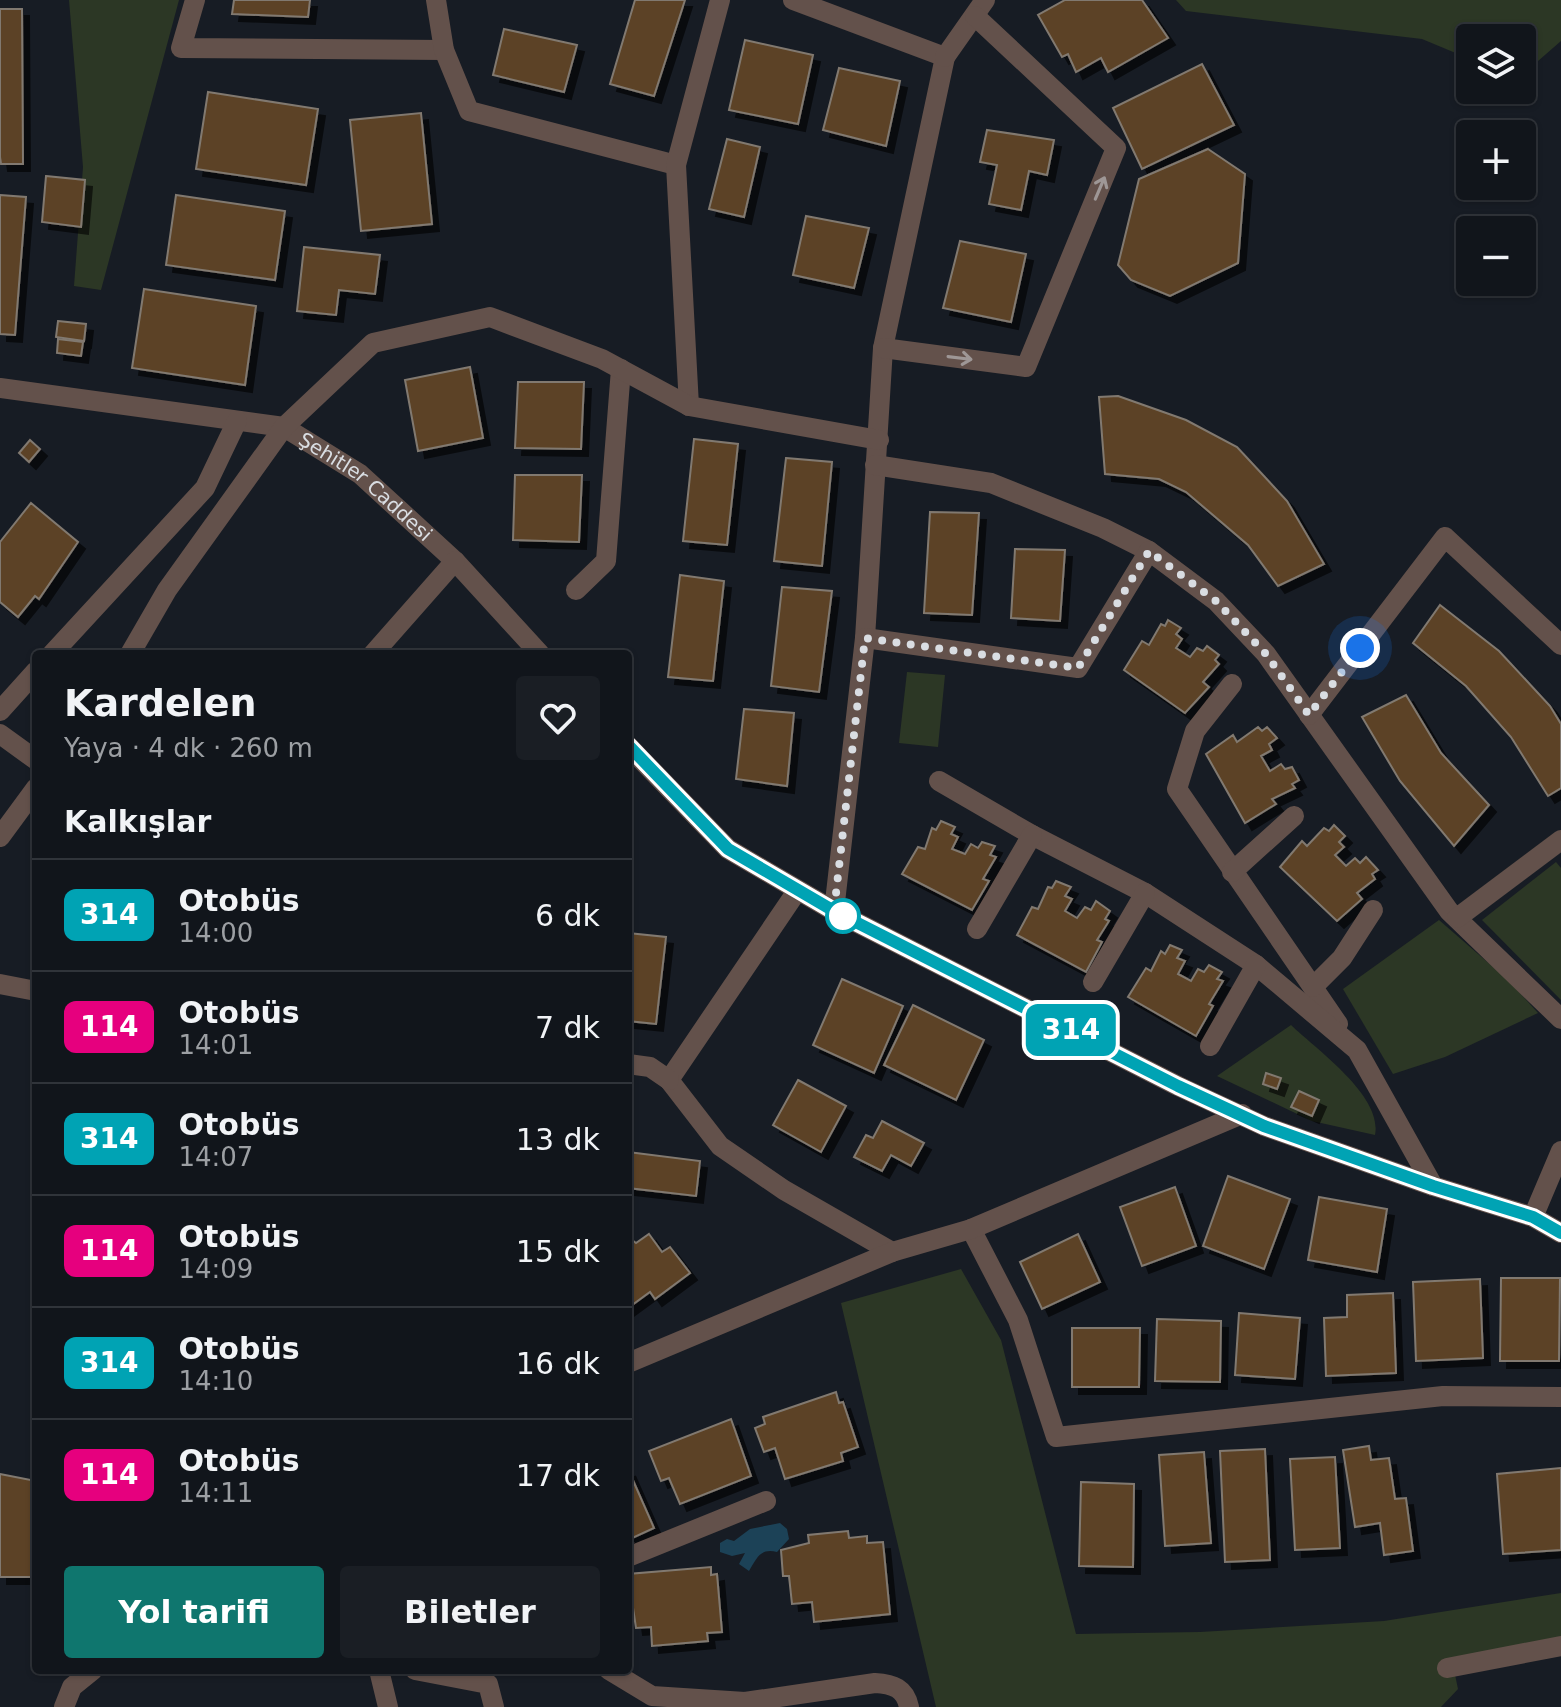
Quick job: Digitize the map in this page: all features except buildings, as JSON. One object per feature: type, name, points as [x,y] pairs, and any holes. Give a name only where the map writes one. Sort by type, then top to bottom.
[{"type":"street","points":[[195,0],[181,48],[444,50]]},
{"type":"street","points":[[436,0],[444,50],[469,111],[676,165]]},
{"type":"street","points":[[689,406],[676,165],[720,0]]},
{"type":"street","points":[[793,0],[945,57]]},
{"type":"street","points":[[834,911],[865,638],[883,348],[945,57],[980,8],[1116,148],[1026,367],[883,348]]},
{"type":"street","points":[[132,650],[167,590],[284,427],[373,343],[490,317],[621,369],[689,406],[879,440]]},
{"type":"street","points":[[576,590],[606,561],[621,369]]},
{"type":"street","name":"Şehitler Caddesi","points":[[0,388],[284,427],[360,474],[455,561],[536,650]]},
{"type":"street","points":[[56,650],[205,488],[237,421]]},
{"type":"street","points":[[875,465],[991,483],[1103,528],[1149,551],[1216,601],[1266,654],[1457,918],[1561,1019]]},
{"type":"street","points":[[1309,715],[1445,537],[1561,645]]},
{"type":"street","points":[[865,638],[1078,668],[1149,551]]},
{"type":"street","points":[[377,650],[455,561]]},
{"type":"street","points":[[0,711],[32,675]]},
{"type":"street","points":[[1232,684],[1195,731],[1177,789],[1357,1050],[1433,1186]]},
{"type":"street","points":[[0,734],[32,757]]},
{"type":"street","points":[[632,750],[728,849],[834,911],[1178,1086],[1264,1126],[1433,1186],[1533,1217],[1561,1233]]},
{"type":"street","points":[[939,781],[1032,835],[1145,893],[1256,965],[1357,1050]]},
{"type":"street","points":[[0,837],[32,793]]},
{"type":"street","points":[[1232,872],[1294,816]]},
{"type":"street","points":[[977,929],[1032,835]]},
{"type":"street","points":[[1457,918],[1561,840]]},
{"type":"street","points":[[669,1080],[797,891]]},
{"type":"street","points":[[1093,982],[1145,893]]},
{"type":"street","points":[[1313,987],[1342,958],[1373,910]]},
{"type":"street","points":[[1210,1046],[1256,965]]},
{"type":"street","points":[[0,984],[32,990]]},
{"type":"street","points":[[632,1065],[650,1067],[669,1080],[720,1146],[784,1190],[892,1252]]},
{"type":"street","points":[[632,1361],[892,1252],[971,1229],[1242,1114]]},
{"type":"street","points":[[1533,1217],[1561,1151]]},
{"type":"street","points":[[971,1229],[1018,1320],[1056,1437],[1443,1396],[1561,1397]]},
{"type":"street","points":[[632,1555],[766,1501]]},
{"type":"street","points":[[1447,1668],[1561,1646]]},
{"type":"street","points":[[64,1707],[72,1687],[88,1674]]},
{"type":"street","points":[[380,1674],[388,1707]]},
{"type":"street","points":[[436,1674],[488,1684],[494,1707]]},
{"type":"street","points":[[616,1674],[652,1696],[745,1702],[875,1683],[893,1685],[907,1695],[909,1707]]},
{"type":"green space","points":[[69,0],[179,0],[101,290],[74,286],[83,167]]},
{"type":"green space","points":[[1176,0],[1561,0],[1561,41],[1536,63],[1536,24],[1456,24],[1456,53],[1422,39],[1186,11]]},
{"type":"green space","points":[[907,672],[945,675],[938,747],[899,743]]},
{"type":"green space","points":[[1556,862],[1561,868],[1561,1000],[1482,920]]},
{"type":"green space","points":[[1439,920],[1508,980],[1538,1013],[1445,1057],[1393,1074],[1343,989]]},
{"type":"green space","points":[[1291,1025],[1359,1090],[1375,1120],[1375,1135],[1312,1121],[1217,1076]]},
{"type":"green space","points":[[961,1269],[1001,1340],[1076,1634],[1200,1632],[1384,1621],[1561,1593],[1561,1638],[1452,1660],[1458,1689],[1441,1707],[936,1707],[841,1303]]},
{"type":"water","points":[[780,1523],[787,1529],[789,1539],[777,1552],[767,1551],[760,1555],[749,1571],[739,1564],[745,1553],[732,1556],[720,1552],[720,1543],[727,1539],[734,1541],[750,1529]]},
{"type":"bus line","name":"314","points":[[632,749],[728,849],[834,911],[1178,1086],[1264,1126],[1433,1186],[1533,1217],[1561,1233]]},
{"type":"route","points":[[843,916],[834,911],[865,638],[1078,668],[1149,551],[1216,601],[1266,654],[1309,715],[1360,648]]}]
